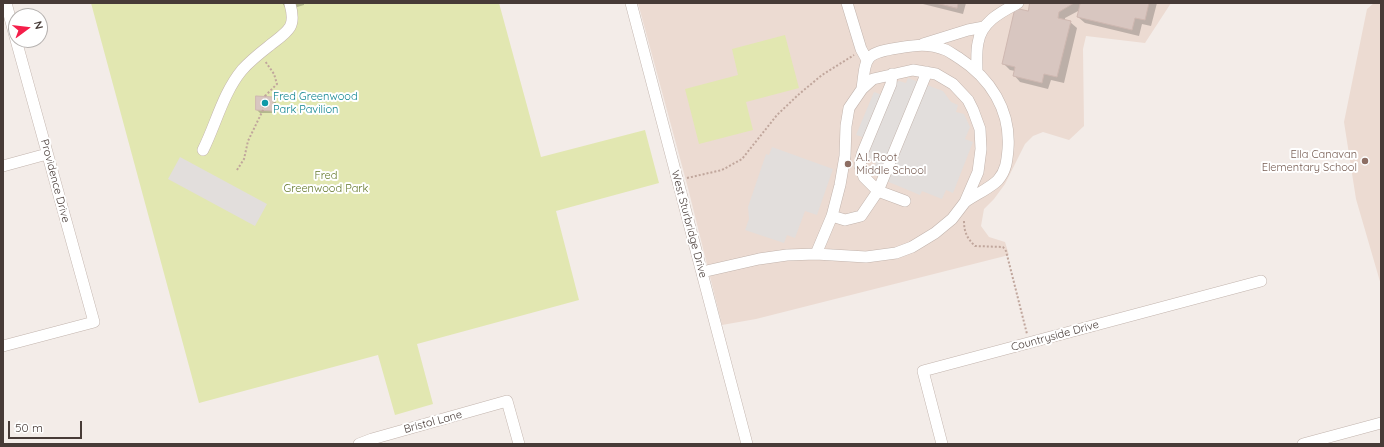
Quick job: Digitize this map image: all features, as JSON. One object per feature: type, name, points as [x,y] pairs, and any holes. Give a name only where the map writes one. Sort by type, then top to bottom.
[{"type":"street","name":"West Sturbridge Drive","points":[[631,3],[747,444]]},
{"type":"street","points":[[847,3],[861,49],[868,60]]},
{"type":"street","points":[[977,72],[978,43],[984,27],[998,14],[1018,3]]},
{"type":"street","points":[[203,150],[233,82],[243,70],[290,28],[293,20],[290,4]]},
{"type":"street","points":[[862,89],[865,64],[871,56],[882,50],[921,44],[968,30],[984,27]]},
{"type":"street","points":[[921,44],[946,50],[973,67],[990,86],[1004,112],[1009,139],[1007,166],[997,180],[965,202]]},
{"type":"street","name":"Providence Drive","points":[[3,346],[94,322],[18,48]]},
{"type":"street","points":[[702,272],[759,259],[787,255],[816,254],[866,257],[896,253],[912,247],[935,233],[952,219],[965,202],[978,172],[981,149],[980,129],[968,100],[953,84],[936,74],[913,70],[873,79],[862,89],[849,108],[846,126],[845,156],[840,185],[832,216],[816,254]]},
{"type":"street","points":[[832,216],[845,220],[861,216],[878,191],[927,72]]},
{"type":"street","points":[[892,74],[892,84],[862,154],[860,166],[864,177],[878,191],[905,201]]},
{"type":"street","points":[[3,166],[48,154]]},
{"type":"street","name":"Countryside Drive","points":[[942,444],[923,371],[1261,281]]},
{"type":"street","name":"Bristol Lane","points":[[360,444],[372,439],[507,401],[519,444]]},
{"type":"street","points":[[1303,444],[1381,423]]},
{"type":"path","points":[[678,181],[722,170],[742,159],[777,115],[798,95],[822,75],[850,58],[861,49]]},
{"type":"path","points":[[237,170],[244,159],[248,142],[263,110],[265,96],[277,84],[272,70],[260,54]]},
{"type":"path","points":[[966,216],[964,221],[964,229],[968,239],[975,246],[1003,247],[1006,251],[1030,342]]},
{"type":"shaded area","name":"A.I. Root Middle School","points":[[638,3],[1171,3],[1145,43],[1086,36],[1083,49],[1084,126],[1069,140],[1043,132],[1033,136],[1025,144],[1005,184],[994,199],[984,209],[981,226],[989,237],[1005,242],[1009,255],[756,319],[722,325],[688,188]]},
{"type":"shaded area","name":"Ella Canavan Elementary School","points":[[1374,3],[1381,3],[1381,285],[1356,199],[1344,122],[1367,9]]},
{"type":"shaded area","points":[[908,78],[943,91],[951,102],[958,105],[956,112],[964,114],[970,127],[965,139],[973,142],[953,193],[946,190],[942,199],[922,191],[920,195],[879,178],[882,170],[874,167],[876,163],[859,156],[866,138],[856,135],[874,92],[882,95],[886,85],[899,81],[906,83]]},
{"type":"shaded area","points":[[772,147],[833,169],[817,215],[805,211],[795,238],[787,235],[784,243],[745,230],[749,219],[748,207],[766,154],[769,155]]},
{"type":"shaded area","points":[[180,157],[267,204],[255,226],[168,179]]},
{"type":"green space","name":"Fred Greenwood Park","points":[[91,3],[499,3],[541,157],[645,130],[659,183],[556,211],[579,300],[417,344],[433,404],[395,415],[378,355],[199,403]]},
{"type":"green space","points":[[785,35],[799,88],[746,102],[753,130],[699,144],[685,89],[738,75],[732,49]]},
{"type":"building","points":[[936,3],[958,3],[957,8]]},
{"type":"building","points":[[1030,3],[1074,3],[1059,12],[1058,18],[1071,21],[1057,77],[1044,74],[1042,83],[1013,76],[1015,67],[1002,64],[1015,8],[1028,11]]},
{"type":"building","points":[[1078,3],[1149,3],[1145,20],[1135,18],[1132,30],[1077,17],[1080,4]]},
{"type":"building","name":"Fred Greenwood Park Pavilion","points":[[256,96],[273,97],[273,111],[256,110]]},
{"type":"place","name":"Fred Greenwood Park Pavilion","points":[[265,103]]},
{"type":"place","name":"Ella Canavan Elementary School","points":[[1365,161]]},
{"type":"place","name":"A.I. Root Middle School","points":[[848,164]]}]
